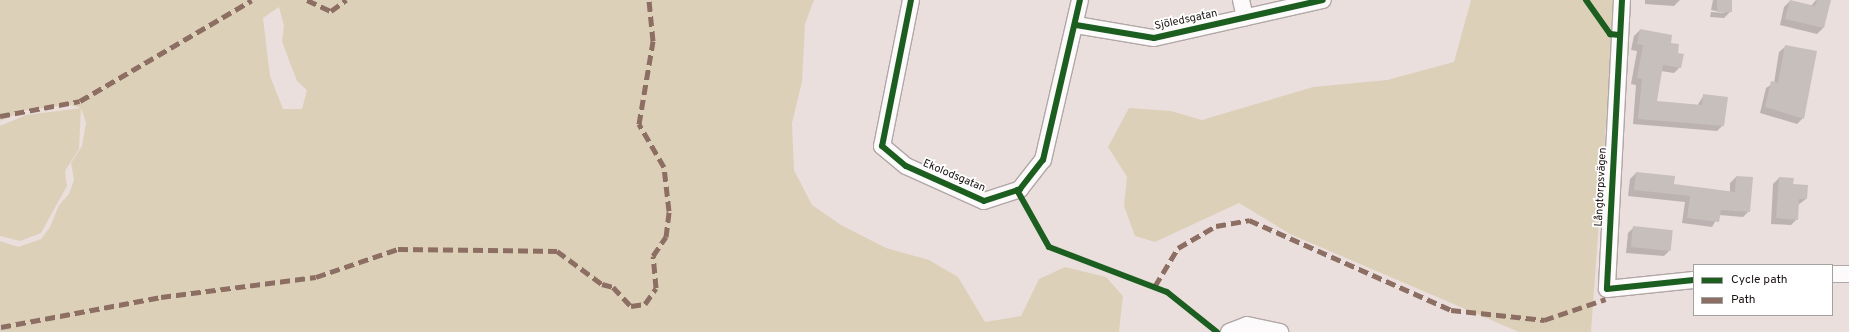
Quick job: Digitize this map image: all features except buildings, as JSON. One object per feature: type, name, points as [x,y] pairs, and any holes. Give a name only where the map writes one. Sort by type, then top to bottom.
[{"type":"street","name":"Ekolodsgatan","points":[[911,0],[882,146],[906,166],[984,201],[1020,189],[1044,160],[1076,24],[1080,0]]},
{"type":"street","points":[[1241,0],[1244,18]]},
{"type":"street","name":"Sjöledsgatan","points":[[1076,24],[1154,38],[1323,0]]},
{"type":"street","name":"Långtorpsvägen","points":[[1622,0],[1607,288],[1693,280]]},
{"type":"street","points":[[1833,274],[1849,274]]},
{"type":"street","points":[[1230,332],[1247,325],[1280,332]]},
{"type":"path","points":[[0,324],[2,332]]},
{"type":"shaded area","points":[[0,0],[814,0],[805,24],[802,82],[792,123],[794,170],[812,205],[841,225],[886,248],[929,260],[958,277],[985,322],[1021,316],[1039,279],[1065,267],[1106,277],[1123,296],[1119,332],[0,332],[0,241],[18,247],[41,239],[50,227],[59,205],[69,194],[74,180],[71,163],[82,146],[86,123],[81,108],[70,105],[26,110],[0,121]],"holes":[[[279,7],[284,26],[282,41],[297,81],[307,90],[302,109],[283,109],[270,76],[263,18]]]},
{"type":"shaded area","points":[[1471,0],[1615,0],[1591,332],[1519,332],[1290,234],[1239,203],[1155,242],[1135,236],[1124,206],[1127,177],[1108,147],[1129,108],[1171,111],[1202,120],[1313,87],[1387,80],[1454,62]]},
{"type":"shaded area","points":[[81,108],[79,149],[65,171],[67,186],[41,233],[20,241],[0,236],[0,126],[26,115]]},
{"type":"marked path","points":[[0,116],[80,101],[252,0]]},
{"type":"marked path","points":[[307,0],[331,11],[346,0]]},
{"type":"marked path","points":[[1,327],[161,297],[316,277],[398,249],[557,251],[602,284],[613,287],[631,306],[645,304],[656,288],[653,256],[666,237],[669,211],[664,167],[639,124],[653,41],[649,0]]},
{"type":"marked path","points":[[1155,286],[1178,248],[1216,226],[1249,220],[1451,310],[1544,320],[1606,299]]},
{"type":"cycle path","points":[[911,0],[882,146],[906,166],[984,201],[1020,189],[1043,160],[1080,0]]},
{"type":"cycle path","points":[[1076,25],[1154,38],[1323,0]]},
{"type":"cycle path","points":[[1586,0],[1610,34],[1619,35]]},
{"type":"cycle path","points":[[1622,0],[1607,289],[1693,280]]},
{"type":"cycle path","points":[[1017,190],[1049,247],[1167,292],[1217,332]]}]
